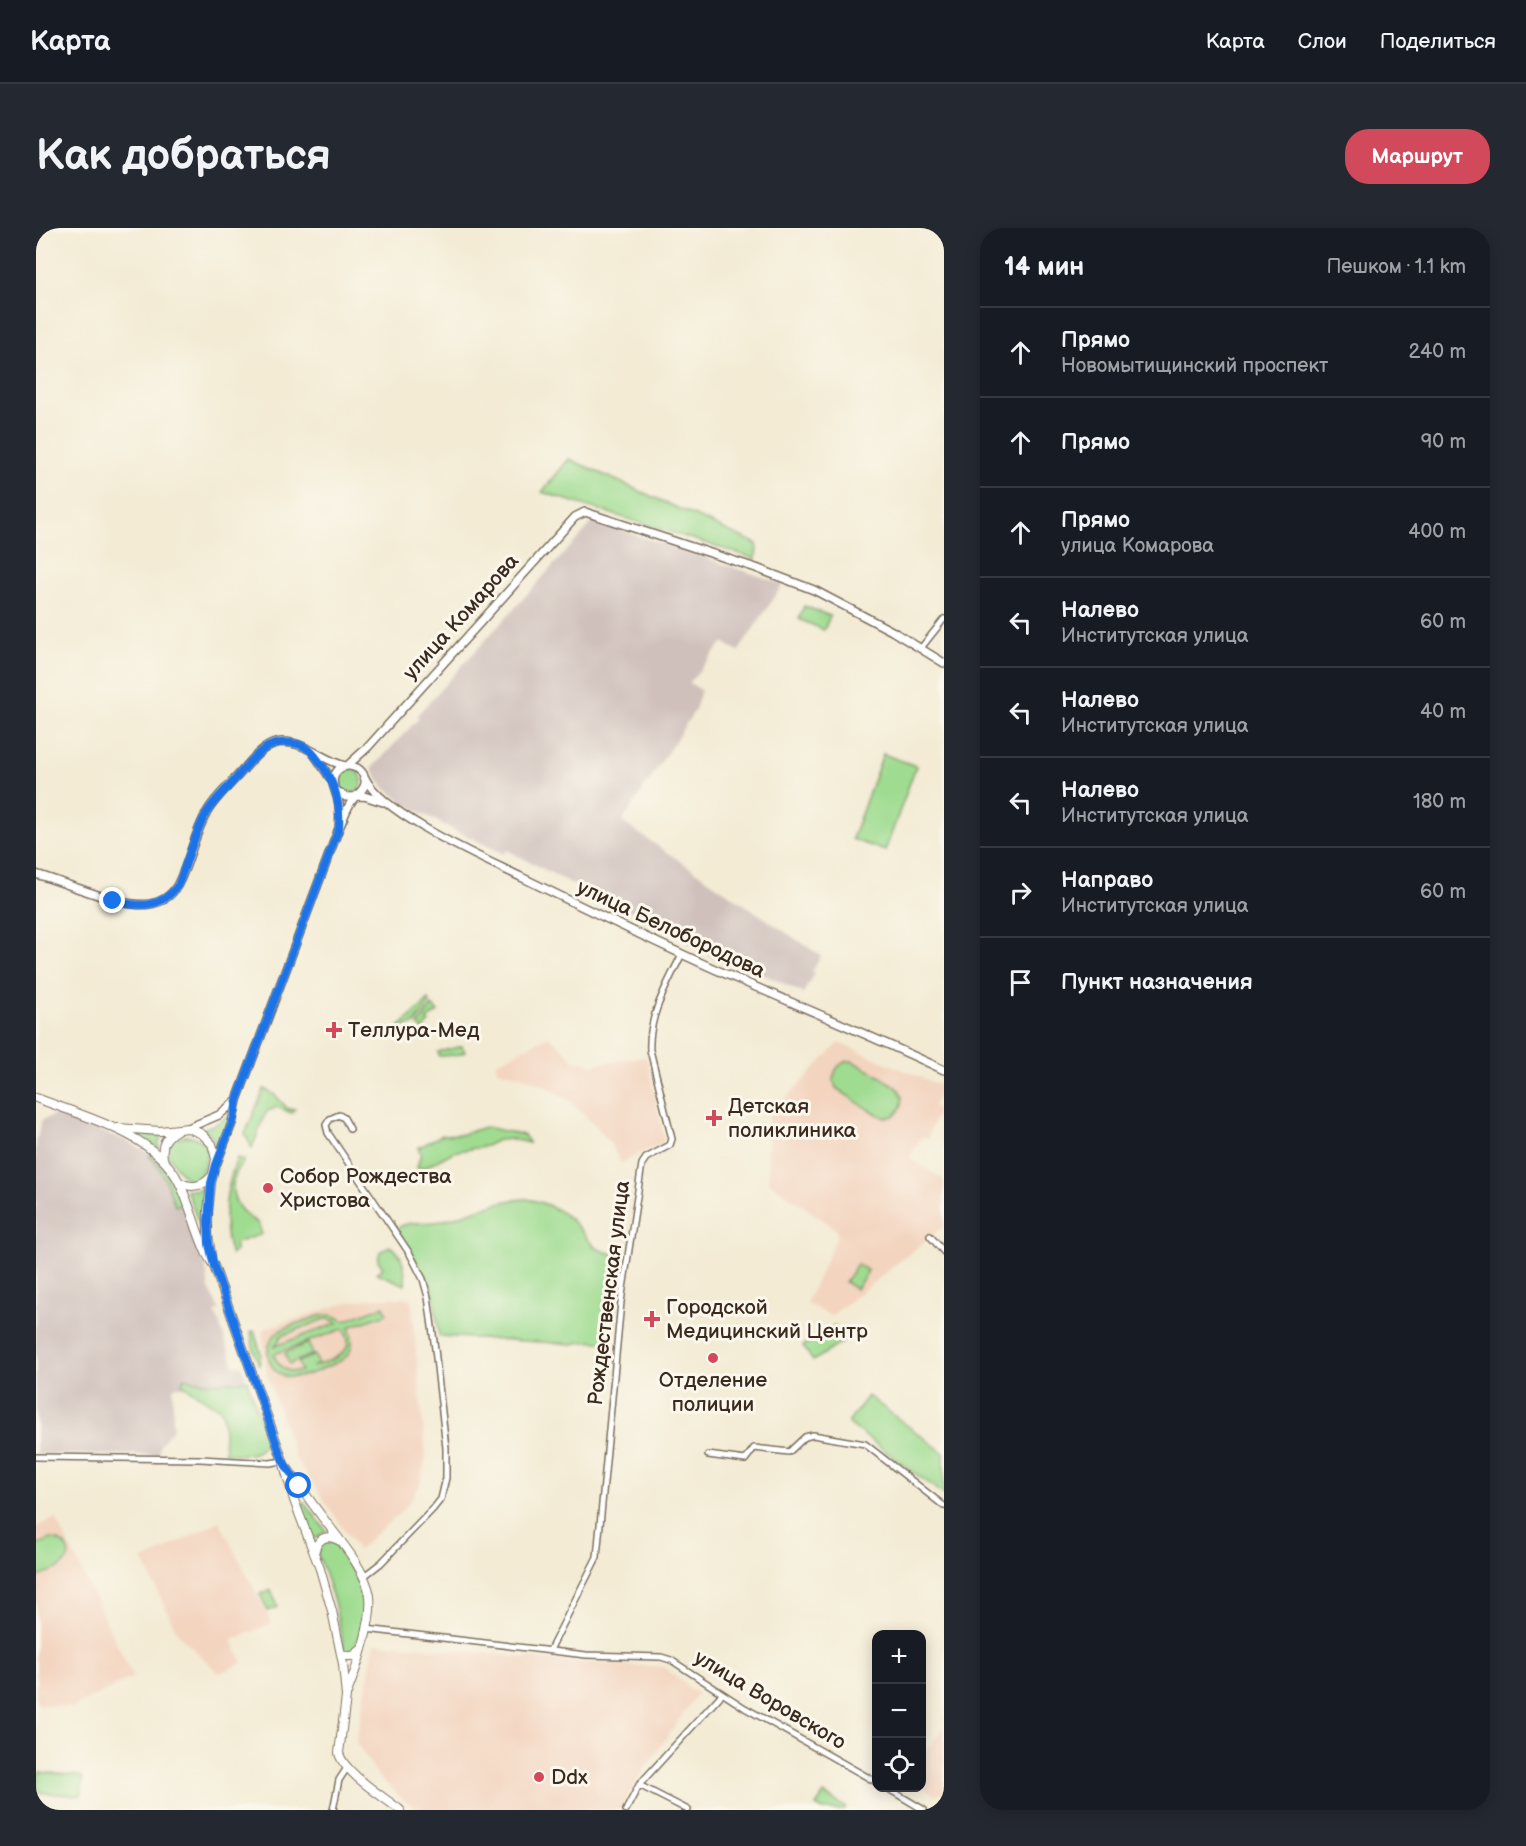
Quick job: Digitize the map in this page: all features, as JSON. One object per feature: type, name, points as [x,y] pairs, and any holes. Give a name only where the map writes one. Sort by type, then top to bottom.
[{"type":"main road","points":[[36,1098],[111,1127],[148,1146],[163,1158],[179,1182],[204,1249],[213,1265],[328,1595],[341,1653],[346,1697]]},
{"type":"main road","points":[[111,1127],[148,1130],[188,1128],[209,1140],[214,1149],[216,1165],[210,1193],[208,1235],[213,1265]]},
{"type":"main road","points":[[163,1158],[163,1145],[168,1137],[177,1130]]},
{"type":"main road","points":[[179,1182],[193,1187],[204,1183],[213,1174]]},
{"type":"main road","points":[[283,1461],[340,1540],[367,1584],[370,1599],[366,1629],[346,1697],[339,1753],[347,1768],[400,1810]]},
{"type":"main road","points":[[314,1554],[318,1542],[322,1539],[331,1536],[340,1540]]},
{"type":"main road","points":[[341,1653],[345,1656],[353,1656],[362,1648]]},
{"type":"street","name":"улица Комарова","points":[[347,766],[368,747],[481,620],[582,512],[588,512],[794,581],[832,599],[921,648]]},
{"type":"street","points":[[944,619],[921,648],[944,663]]},
{"type":"street","points":[[36,874],[122,903],[140,905],[158,902],[169,896],[178,885],[202,821],[210,807],[251,760],[266,747],[277,743],[298,744],[328,760],[356,767],[364,776]]},
{"type":"street","points":[[216,1165],[232,1123],[237,1100],[339,828],[356,796],[362,791],[364,776],[361,763],[368,747]]},
{"type":"street","points":[[310,750],[335,787],[346,797],[356,796]]},
{"type":"street","points":[[339,828],[340,810],[335,787],[336,772],[347,766]]},
{"type":"street","name":"улица Белобородова","points":[[364,776],[373,791],[390,806]]},
{"type":"street","name":"улица Белобородова","points":[[356,796],[370,798],[390,806],[470,852],[682,954],[944,1070]]},
{"type":"street","name":"Рождественская улица","points":[[550,1650],[597,1557],[621,1302],[642,1164],[646,1158],[670,1145],[672,1139],[650,1050],[650,1038],[655,1014],[682,954]]},
{"type":"street","points":[[188,1128],[219,1115],[237,1100]]},
{"type":"street","points":[[350,1129],[344,1118],[339,1115],[330,1119],[326,1125],[328,1133],[410,1254],[426,1288],[441,1390],[447,1467],[444,1492],[434,1509],[381,1563],[363,1576]]},
{"type":"street","points":[[930,1236],[944,1252]]},
{"type":"street","points":[[708,1455],[745,1460],[754,1448],[789,1452],[805,1437],[813,1435],[865,1444],[944,1506]]},
{"type":"street","points":[[36,1457],[200,1459],[270,1463],[283,1461]]},
{"type":"street","name":"улица Воровского","points":[[366,1629],[586,1655],[661,1657],[671,1660],[722,1694],[872,1780]]},
{"type":"street","points":[[626,1810],[639,1785],[722,1694]]},
{"type":"street","points":[[333,1810],[339,1780],[347,1768]]},
{"type":"street","points":[[639,1785],[688,1810]]},
{"type":"street","points":[[894,1792],[924,1810]]},
{"type":"shaded area","points":[[594,521],[783,584],[738,652],[723,642],[689,683],[701,690],[695,710],[622,822],[821,956],[812,971],[815,973],[803,993],[748,967],[736,967],[718,960],[665,926],[662,928],[651,924],[631,910],[628,913],[507,850],[504,854],[452,829],[409,806],[383,787],[372,768],[419,718],[417,715]]},
{"type":"shaded area","points":[[549,1036],[574,1060],[592,1065],[647,1057],[663,1142],[621,1163],[597,1127],[568,1100],[546,1086],[497,1070],[496,1063]]},
{"type":"shaded area","points":[[839,1043],[944,1087],[933,1106],[938,1110],[927,1139],[923,1135],[909,1158],[944,1180],[944,1226],[831,1316],[806,1303],[837,1237],[836,1229],[769,1182],[768,1117]]},
{"type":"shaded area","points":[[58,1114],[129,1142],[150,1154],[165,1170],[185,1207],[206,1269],[209,1289],[219,1310],[215,1312],[234,1365],[242,1366],[247,1382],[217,1388],[177,1386],[173,1388],[173,1429],[160,1445],[159,1455],[36,1454],[36,1143],[42,1120]]},
{"type":"shaded area","points":[[373,1298],[411,1298],[426,1456],[420,1485],[405,1508],[358,1550],[296,1459],[267,1376],[262,1332],[264,1329],[345,1303]]},
{"type":"shaded area","points":[[56,1518],[133,1677],[72,1708],[37,1703],[36,1700],[36,1527]]},
{"type":"shaded area","points":[[219,1521],[272,1623],[232,1640],[243,1663],[219,1673],[178,1634],[143,1561]]},
{"type":"shaded area","points":[[377,1643],[561,1661],[664,1667],[697,1694],[638,1779],[621,1810],[418,1810],[378,1776],[356,1742],[374,1646]]},
{"type":"shaded area","points":[[944,1728],[944,1793],[935,1796],[926,1789],[926,1751]]},
{"type":"green space","points":[[569,459],[757,544],[756,559],[542,492]]},
{"type":"green space","points":[[804,606],[830,616],[824,630],[799,619]]},
{"type":"green space","points":[[883,754],[916,766],[885,851],[852,839]]},
{"type":"green space","points":[[350,769],[359,772],[362,781],[359,790],[350,793],[341,790],[338,781],[341,772]]},
{"type":"green space","points":[[429,1000],[430,1003],[415,1024],[398,1028]]},
{"type":"green space","points":[[432,1006],[438,1012],[427,1020],[429,1023],[423,1030],[418,1025]]},
{"type":"green space","points":[[462,1046],[465,1052],[439,1056],[438,1052]]},
{"type":"green space","points":[[847,1061],[852,1061],[869,1070],[897,1088],[902,1102],[895,1115],[884,1117],[879,1115],[836,1088],[835,1072]]},
{"type":"green space","points":[[264,1089],[275,1095],[288,1109],[295,1109],[292,1113],[277,1107],[266,1112],[252,1148],[245,1134]]},
{"type":"green space","points":[[230,1114],[218,1148],[211,1135],[203,1129],[216,1124]]},
{"type":"green space","points":[[485,1127],[524,1135],[529,1143],[512,1139],[498,1140],[486,1146],[453,1152],[426,1167],[417,1168],[421,1153],[418,1148],[442,1135],[463,1134]]},
{"type":"green space","points":[[132,1133],[162,1135],[159,1149]]},
{"type":"green space","points":[[184,1136],[199,1139],[208,1151],[200,1178],[194,1183],[185,1177],[176,1166],[165,1144],[172,1138]]},
{"type":"green space","points":[[150,1154],[165,1170],[183,1203],[175,1206],[165,1179],[149,1156]]},
{"type":"green space","points":[[237,1158],[244,1161],[234,1178],[234,1195],[242,1211],[258,1223],[262,1234],[235,1243],[235,1251],[231,1255],[226,1230],[225,1206],[229,1182]]},
{"type":"green space","points":[[206,1186],[204,1237],[186,1189],[196,1190]]},
{"type":"green space","points":[[527,1199],[550,1206],[565,1215],[591,1243],[602,1251],[621,1255],[610,1343],[591,1341],[573,1344],[439,1336],[434,1297],[429,1281],[396,1229],[412,1223],[441,1221],[483,1207]]},
{"type":"green space","points":[[389,1246],[398,1252],[404,1268],[405,1285],[377,1273],[383,1268],[378,1260],[380,1252]]},
{"type":"green space","points":[[857,1264],[868,1271],[856,1289],[845,1282]]},
{"type":"green space","points":[[384,1306],[387,1314],[349,1327],[352,1336],[351,1349],[342,1360],[309,1374],[295,1377],[282,1375],[272,1366],[269,1360],[269,1346],[271,1340],[282,1329],[325,1315],[335,1316],[344,1321]],"holes":[[[324,1319],[338,1323],[275,1346],[281,1336]],[[343,1329],[348,1344],[345,1350],[334,1359],[312,1367],[318,1364],[315,1355],[298,1362],[301,1371],[288,1370],[280,1366],[275,1359],[274,1354]]]},
{"type":"green space","points":[[834,1326],[843,1342],[813,1361],[803,1346]]},
{"type":"green space","points":[[254,1331],[261,1354],[259,1366],[253,1347],[251,1332]]},
{"type":"green space","points":[[308,1343],[313,1354],[289,1364],[285,1353]]},
{"type":"green space","points":[[184,1378],[216,1383],[247,1380],[267,1439],[260,1450],[250,1454],[225,1453],[221,1410],[182,1384]]},
{"type":"green space","points":[[868,1396],[944,1453],[944,1495],[848,1423]]},
{"type":"green space","points":[[303,1503],[327,1532],[313,1540],[301,1507]]},
{"type":"green space","points":[[50,1539],[64,1544],[68,1552],[67,1561],[53,1571],[36,1578],[36,1546]]},
{"type":"green space","points":[[326,1541],[333,1541],[338,1547],[351,1567],[363,1594],[361,1625],[357,1643],[351,1653],[346,1652],[344,1648],[334,1601],[318,1554],[319,1547]]},
{"type":"green space","points":[[271,1590],[278,1607],[268,1611],[260,1594]]},
{"type":"green space","points":[[40,1772],[81,1776],[83,1779],[81,1795],[38,1792],[37,1782]]},
{"type":"green space","points":[[824,1794],[846,1808],[845,1810],[823,1810],[816,1806]]},
{"type":"place","name":"Теллура-Мед","points":[[334,1030]]},
{"type":"place","name":"Детская поликлиника","points":[[714,1118]]},
{"type":"place","name":"Собор Рождества Христова","points":[[268,1188]]},
{"type":"place","name":"Городской Медицинский Центр","points":[[652,1319]]},
{"type":"place","name":"Отделение полиции","points":[[713,1358]]},
{"type":"place","name":"Ddx","points":[[539,1777]]},
{"type":"route","points":[[113,901],[140,905],[158,902],[172,893],[178,885],[202,821],[210,807],[251,760],[266,747],[283,742],[304,746],[325,768],[338,796],[339,828],[237,1100],[232,1123],[213,1174],[208,1221],[212,1260],[221,1288],[283,1461],[299,1486]]}]
